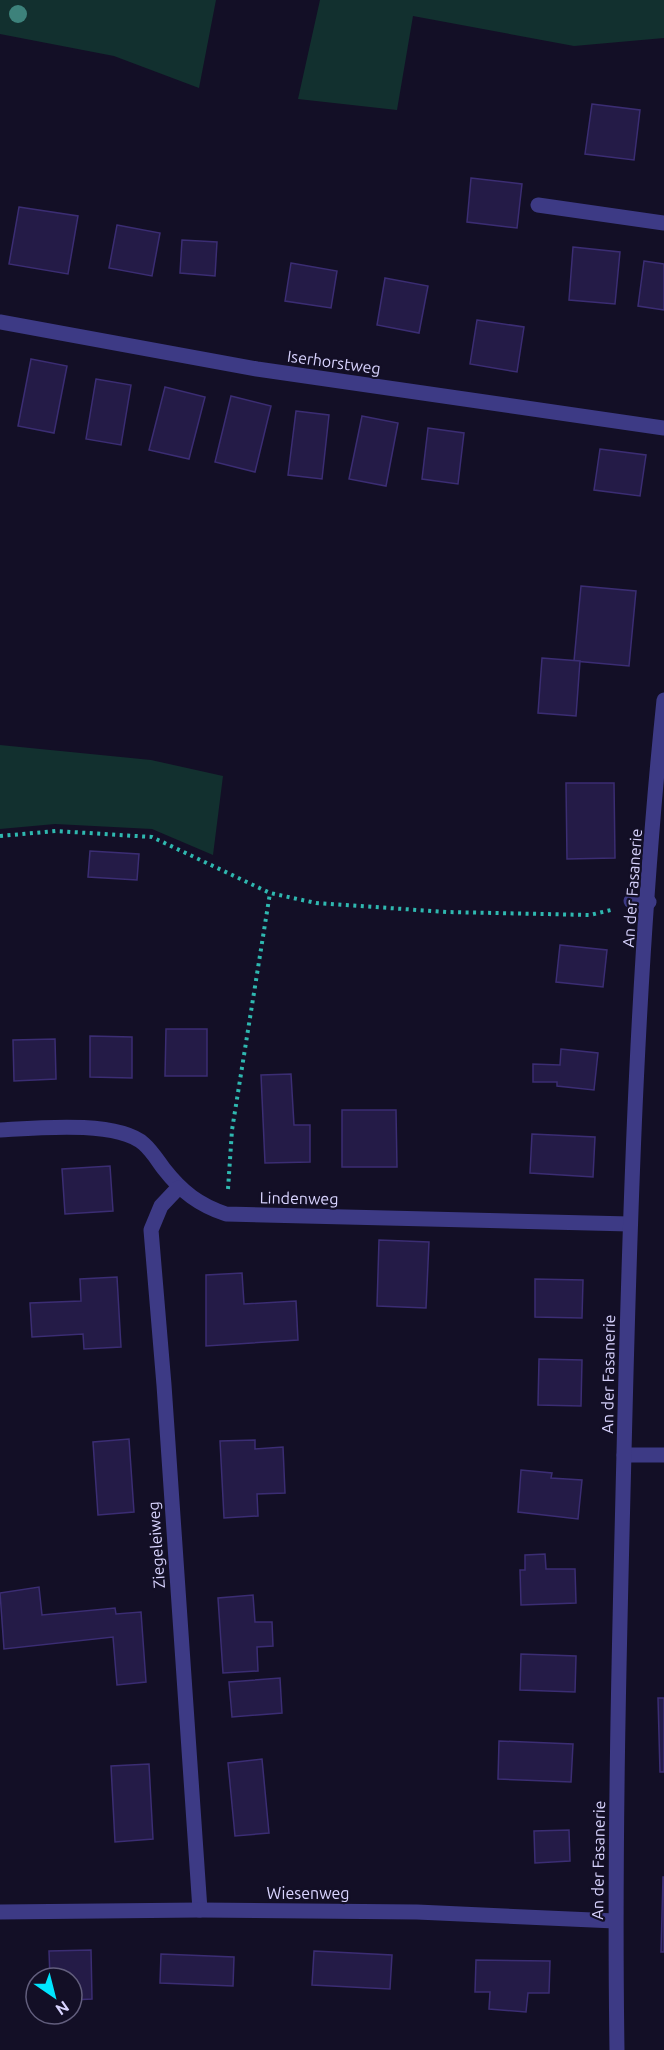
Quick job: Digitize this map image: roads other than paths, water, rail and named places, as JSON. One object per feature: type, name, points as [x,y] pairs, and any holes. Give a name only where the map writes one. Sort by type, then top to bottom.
[{"type":"street","points":[[538,205],[664,223]]},
{"type":"street","name":"Iserhorstweg","points":[[0,322],[257,369],[664,428]]},
{"type":"street","name":"An der Fasanerie","points":[[617,2050],[615,1921],[630,1224],[649,902],[660,804],[664,700]]},
{"type":"street","points":[[631,901],[649,902]]},
{"type":"street","name":"Lindenweg","points":[[0,1130],[79,1127],[134,1136],[146,1145],[178,1188],[204,1207],[226,1214],[630,1224]]},
{"type":"street","name":"Ziegeleiweg","points":[[178,1188],[161,1206],[151,1230],[164,1385],[200,1910]]},
{"type":"street","points":[[624,1455],[664,1455]]},
{"type":"street","name":"Wiesenweg","points":[[0,1912],[200,1910],[417,1912],[581,1922],[615,1921]]}]
